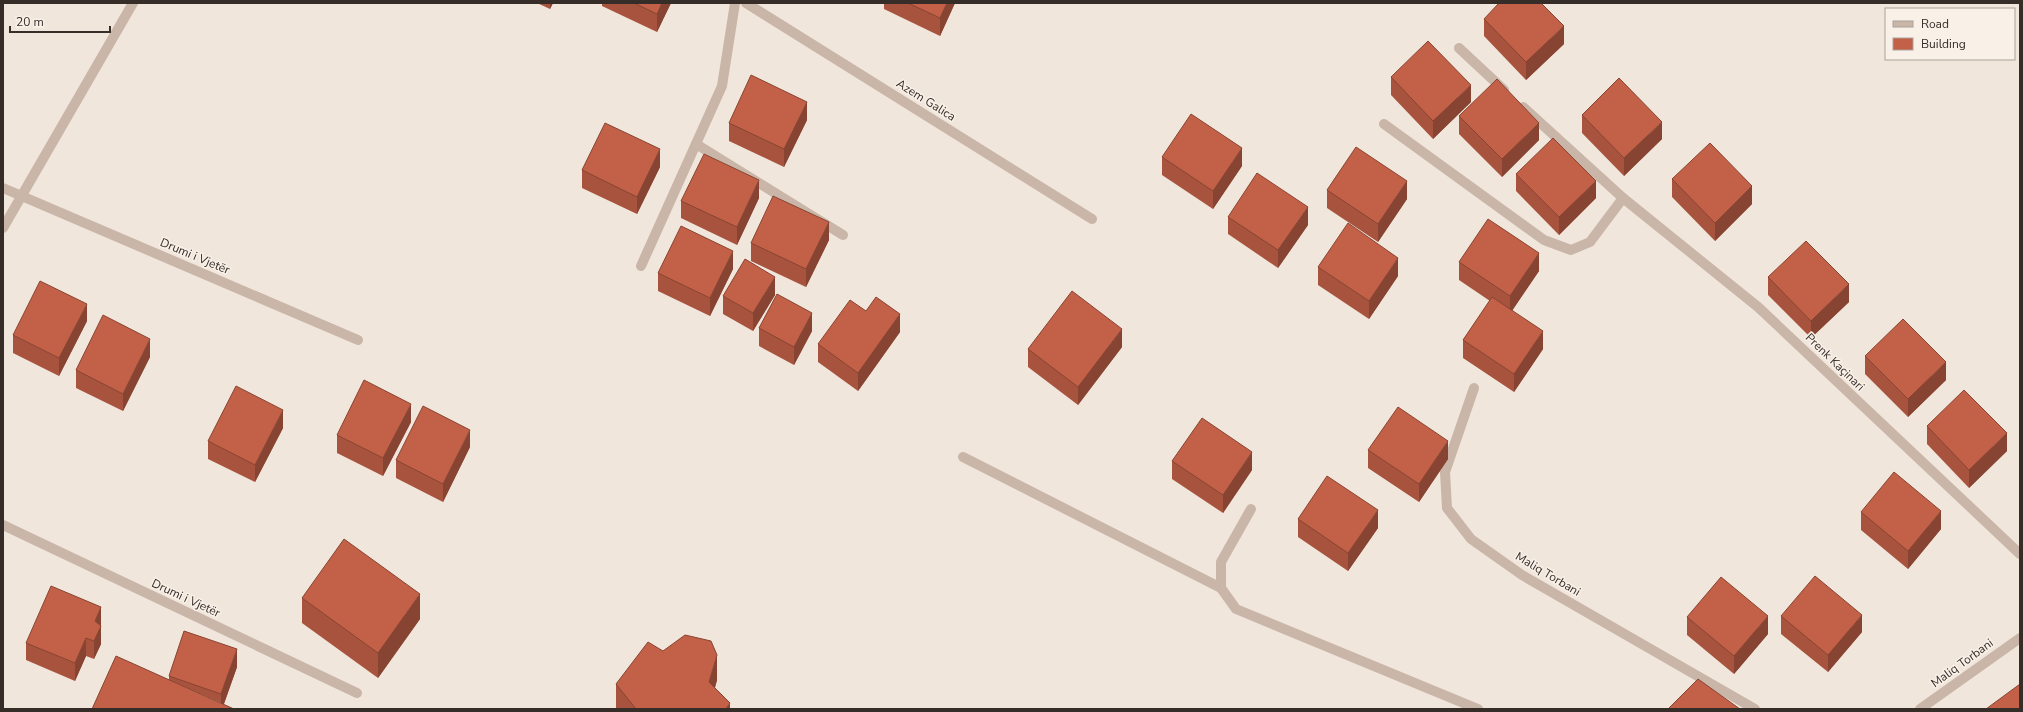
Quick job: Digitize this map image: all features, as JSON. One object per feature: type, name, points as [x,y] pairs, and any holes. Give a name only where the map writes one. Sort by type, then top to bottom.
[{"type":"street","points":[[3,228],[133,3]]},
{"type":"street","points":[[641,266],[722,86],[735,3]]},
{"type":"street","name":"Azem Galica","points":[[746,3],[1092,219]]},
{"type":"street","name":"Prenk Kaçinari","points":[[1459,48],[1623,198],[1758,307],[2020,554]]},
{"type":"street","points":[[1384,124],[1544,240],[1570,250],[1590,242],[1623,198]]},
{"type":"street","points":[[696,144],[843,235]]},
{"type":"street","name":"Drumi i Vjetër","points":[[3,188],[358,340]]},
{"type":"street","name":"Maliq Torbani","points":[[1474,388],[1445,472],[1447,508],[1471,539],[1522,575],[1755,709]]},
{"type":"street","points":[[962,457],[1221,588],[1236,609],[1478,709]]},
{"type":"street","points":[[1221,588],[1221,562],[1252,509]]},
{"type":"street","name":"Drumi i Vjetër","points":[[3,525],[357,693]]},
{"type":"street","name":"Maliq Torbani","points":[[1920,709],[2020,638]]},
{"type":"building","points":[[634,3],[662,3],[657,14]]},
{"type":"building","points":[[908,3],[947,3],[940,18]]},
{"type":"building","points":[[1499,3],[1541,3],[1564,26],[1526,62],[1484,19]]},
{"type":"building","points":[[1428,41],[1471,85],[1433,121],[1391,77]]},
{"type":"building","points":[[751,75],[807,102],[784,149],[729,123]]},
{"type":"building","points":[[1619,78],[1662,122],[1624,158],[1582,115]]},
{"type":"building","points":[[1497,79],[1539,123],[1502,159],[1459,116]]},
{"type":"building","points":[[1191,114],[1242,148],[1213,191],[1162,157]]},
{"type":"building","points":[[605,123],[660,149],[637,197],[582,170]]},
{"type":"building","points":[[1553,138],[1596,181],[1559,217],[1516,174]]},
{"type":"building","points":[[1710,143],[1752,186],[1715,223],[1672,179]]},
{"type":"building","points":[[1356,147],[1407,181],[1378,224],[1327,190]]},
{"type":"building","points":[[704,154],[759,180],[737,227],[681,201]]},
{"type":"building","points":[[1257,173],[1308,207],[1278,250],[1228,217]]},
{"type":"building","points":[[773,196],[829,222],[806,269],[751,243]]},
{"type":"building","points":[[1488,219],[1539,253],[1510,296],[1459,262]]},
{"type":"building","points":[[1348,223],[1398,258],[1369,301],[1318,267]]},
{"type":"building","points":[[681,226],[733,251],[710,298],[658,273]]},
{"type":"building","points":[[1806,241],[1849,284],[1811,321],[1768,277]]},
{"type":"building","points":[[745,259],[775,277],[753,313],[723,296]]},
{"type":"building","points":[[40,281],[87,304],[59,358],[13,335]]},
{"type":"building","points":[[1072,291],[1122,329],[1078,387],[1028,349]]},
{"type":"building","points":[[777,294],[812,313],[794,347],[759,328]]},
{"type":"building","points":[[876,297],[900,314],[858,373],[818,344],[850,300],[866,311]]},
{"type":"building","points":[[1492,297],[1543,331],[1514,374],[1463,340]]},
{"type":"building","points":[[103,315],[150,339],[123,394],[76,370]]},
{"type":"building","points":[[1903,319],[1946,362],[1908,399],[1865,356]]},
{"type":"building","points":[[364,380],[411,404],[383,458],[337,435]]},
{"type":"building","points":[[236,386],[283,410],[255,465],[208,441]]},
{"type":"building","points":[[1964,390],[2007,433],[1969,470],[1927,426]]},
{"type":"building","points":[[423,406],[470,430],[443,484],[396,460]]},
{"type":"building","points":[[1398,407],[1448,441],[1419,484],[1368,450]]},
{"type":"building","points":[[1202,418],[1252,452],[1223,495],[1172,461]]},
{"type":"building","points":[[1894,472],[1941,511],[1908,551],[1861,512]]},
{"type":"building","points":[[1327,476],[1378,510],[1348,553],[1298,519]]},
{"type":"building","points":[[344,539],[420,594],[378,653],[302,598]]},
{"type":"building","points":[[1815,576],[1862,615],[1828,655],[1781,616]]},
{"type":"building","points":[[1721,577],[1768,616],[1734,656],[1687,617]]},
{"type":"building","points":[[51,586],[101,607],[95,621],[101,626],[94,641],[86,638],[75,663],[26,643]]},
{"type":"building","points":[[184,631],[237,649],[221,694],[169,676]]},
{"type":"building","points":[[685,635],[711,641],[717,655],[709,682],[730,703],[726,709],[636,709],[616,684],[648,642],[663,651]]},
{"type":"building","points":[[116,656],[234,709],[92,709]]},
{"type":"building","points":[[1698,679],[1740,709],[1668,709]]},
{"type":"building","points":[[2020,684],[2020,709],[1986,709]]}]
